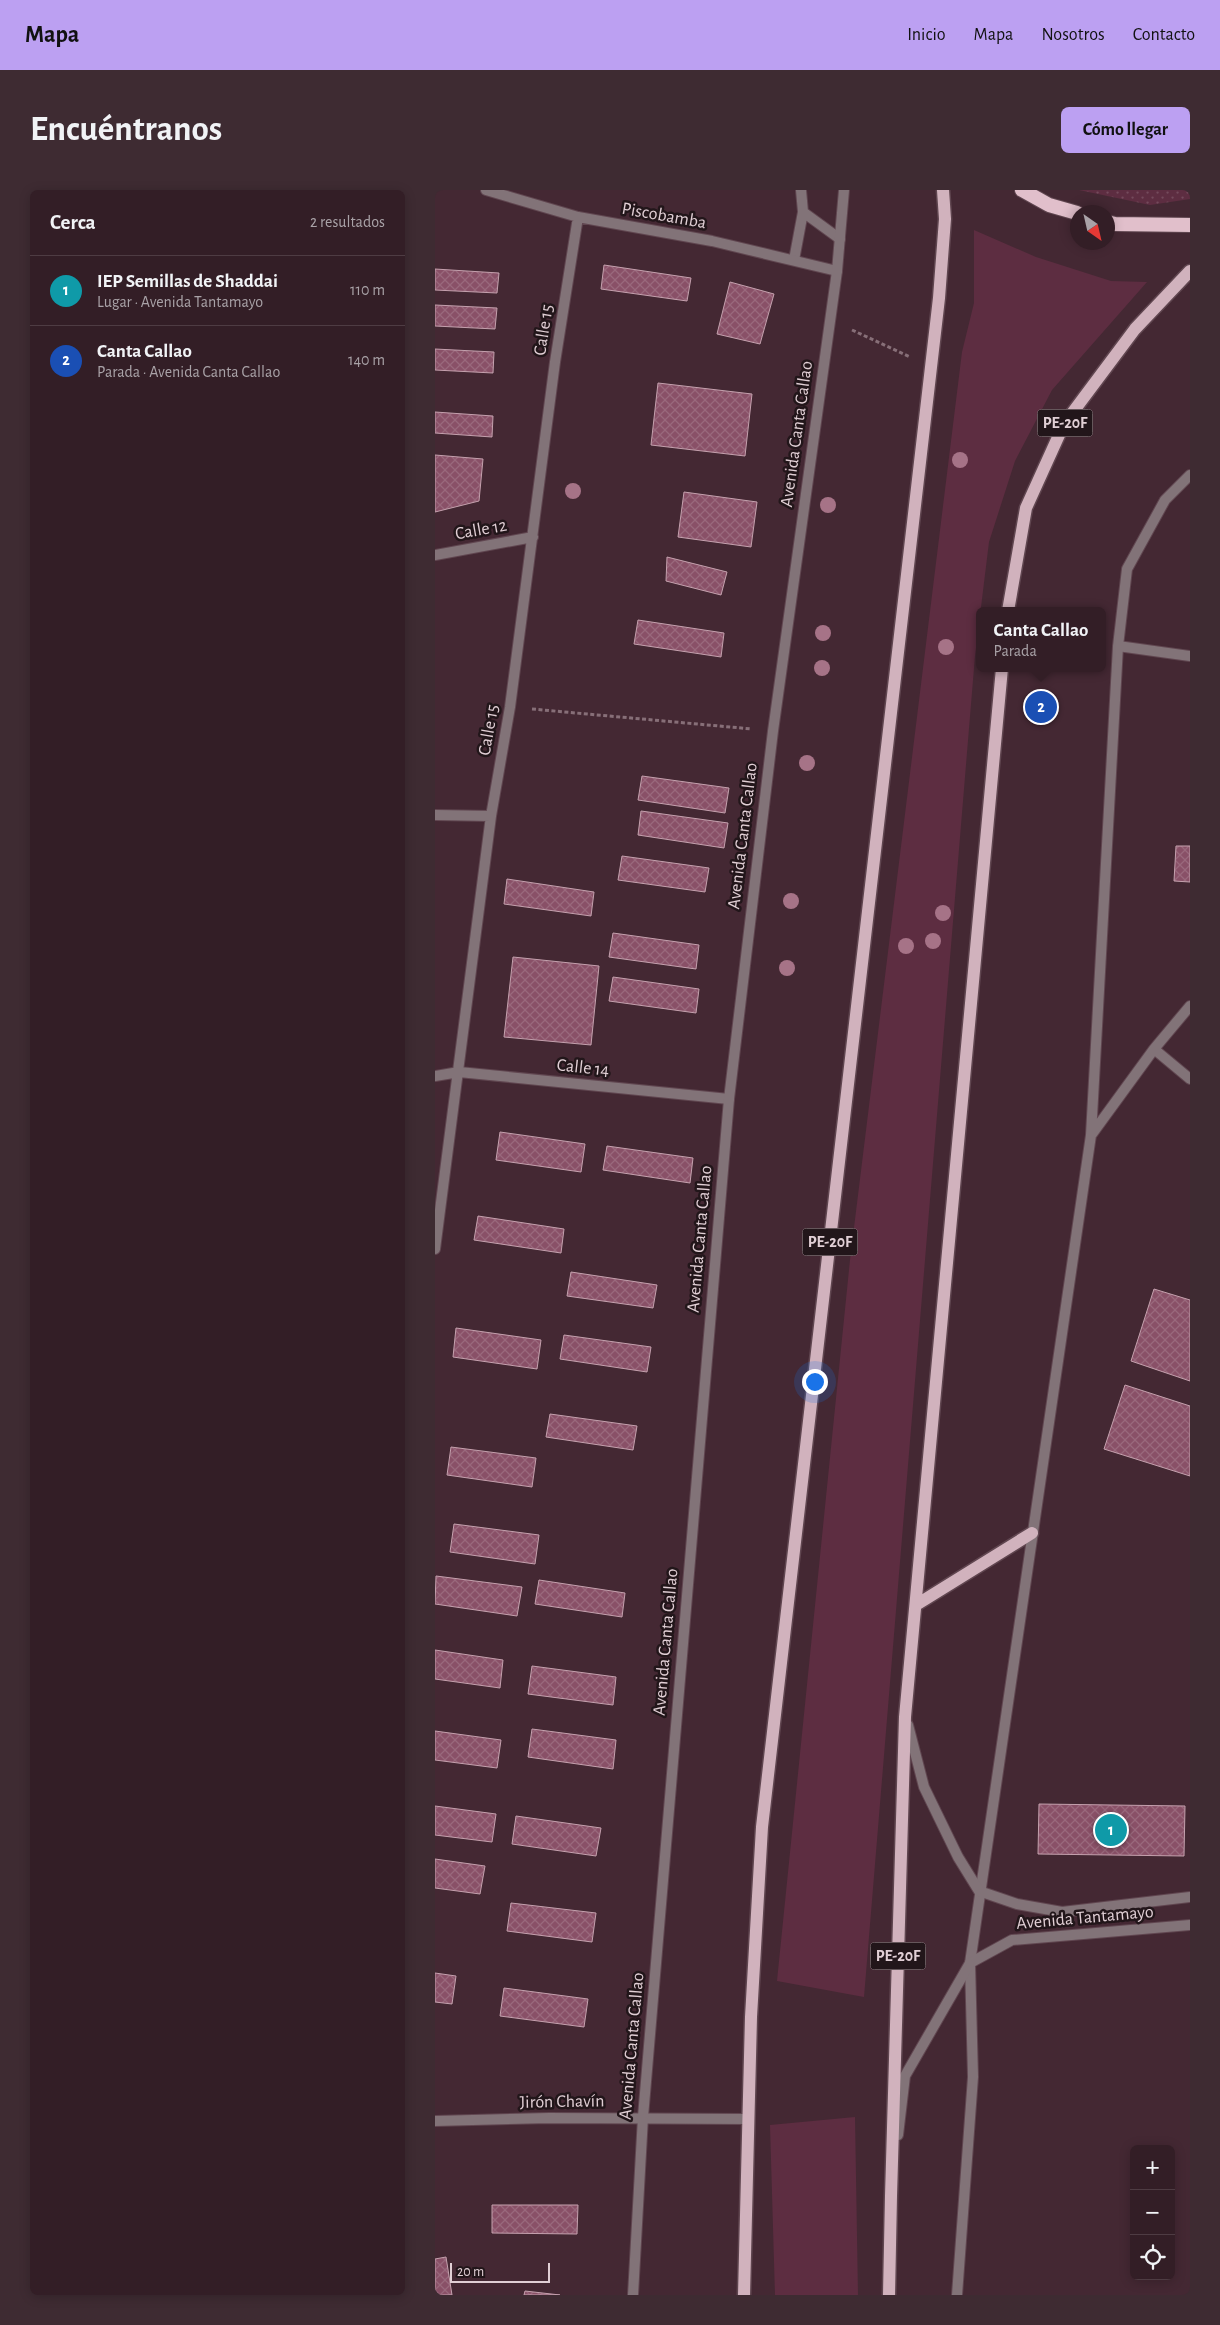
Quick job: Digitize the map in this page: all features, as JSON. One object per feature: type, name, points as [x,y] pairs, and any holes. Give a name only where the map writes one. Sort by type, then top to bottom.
[{"type":"highway","points":[[1022,190],[1049,205],[1070,211]]},
{"type":"highway","points":[[1115,224],[1190,225]]},
{"type":"main road","name":"PE-20F","points":[[744,2295],[751,2016],[762,1826],[939,298],[945,219],[943,190]]},
{"type":"main road","name":"PE-20F","points":[[1008,607],[1026,508],[1064,424],[1135,329],[1190,271]]},
{"type":"main road","name":"PE-20F","points":[[889,2295],[905,1717],[1002,672]]},
{"type":"main road","points":[[915,1605],[1032,1533]]},
{"type":"street","name":"Piscobamba","points":[[486,190],[578,218],[712,241],[837,271]]},
{"type":"street","points":[[794,260],[803,212],[801,190]]},
{"type":"street","name":"Avenida Canta Callao","points":[[633,2295],[643,2117],[729,1098],[773,731],[837,271],[844,190]]},
{"type":"street","points":[[803,212],[839,240]]},
{"type":"street","name":"Calle 15","points":[[435,1249],[491,816],[510,707],[555,362],[578,218]]},
{"type":"street","points":[[957,2295],[973,2077],[970,1963],[979,1891],[1091,1135],[1118,646],[1127,569],[1165,500],[1190,475]]},
{"type":"street","name":"Calle 12","points":[[435,555],[533,537]]},
{"type":"street","points":[[1118,646],[1190,656]]},
{"type":"street","points":[[435,814],[491,816]]},
{"type":"street","points":[[1091,1135],[1154,1050],[1190,1006]]},
{"type":"street","points":[[1154,1050],[1190,1079]]},
{"type":"street","name":"Calle 14","points":[[435,1076],[459,1072],[729,1098]]},
{"type":"street","points":[[905,1717],[924,1787],[958,1857],[979,1891]]},
{"type":"street","name":"Avenida Tantamayo","points":[[979,1891],[1017,1904],[1062,1912],[1190,1897]]},
{"type":"street","name":"Avenida Tantamayo","points":[[970,1963],[1012,1940],[1190,1925]]},
{"type":"street","points":[[891,2196],[905,2076],[970,1963]]},
{"type":"street","name":"Jirón Chavín","points":[[435,2120],[643,2117],[749,2118]]},
{"type":"path","points":[[830,319],[931,366]]},
{"type":"path","points":[[510,707],[773,731]]},
{"type":"shaded area","points":[[1079,190],[1190,190],[1190,199],[1150,205]]},
{"type":"shaded area","points":[[974,230],[1036,257],[1111,281],[1147,282],[1052,390],[1015,461],[989,542],[981,607],[976,607],[976,648],[864,1997],[777,1981],[850,1260],[962,352],[974,303]]},
{"type":"shaded area","points":[[855,2117],[858,2295],[775,2295],[770,2125]]},
{"type":"building","points":[[604,265],[691,278],[687,301],[601,289]]},
{"type":"building","points":[[435,269],[499,273],[497,293],[435,290]]},
{"type":"building","points":[[730,282],[774,294],[760,344],[717,334]]},
{"type":"building","points":[[435,305],[497,308],[495,329],[435,326]]},
{"type":"building","points":[[435,349],[494,352],[493,373],[435,370]]},
{"type":"building","points":[[658,383],[752,394],[745,456],[651,445]]},
{"type":"building","points":[[435,412],[493,416],[492,437],[435,433]]},
{"type":"building","points":[[435,455],[483,459],[479,501],[435,512]]},
{"type":"building","points":[[684,492],[757,502],[751,547],[678,537]]},
{"type":"building","points":[[667,557],[727,572],[721,595],[666,581]]},
{"type":"building","points":[[638,620],[724,633],[721,657],[634,644]]},
{"type":"building","points":[[642,776],[729,788],[725,813],[638,800]]},
{"type":"building","points":[[641,811],[728,823],[724,848],[638,835]]},
{"type":"building","points":[[1176,846],[1190,846],[1190,882],[1174,881]]},
{"type":"building","points":[[622,856],[709,868],[705,892],[618,880]]},
{"type":"building","points":[[507,879],[594,892],[591,916],[504,904]]},
{"type":"building","points":[[613,933],[699,945],[696,969],[609,957]]},
{"type":"building","points":[[513,957],[599,966],[591,1045],[504,1037]]},
{"type":"building","points":[[613,977],[699,989],[696,1013],[609,1001]]},
{"type":"building","points":[[500,1132],[585,1144],[581,1172],[496,1160]]},
{"type":"building","points":[[607,1146],[693,1158],[690,1183],[603,1170]]},
{"type":"building","points":[[478,1216],[564,1229],[561,1253],[474,1240]]},
{"type":"building","points":[[571,1272],[657,1285],[653,1308],[567,1296]]},
{"type":"building","points":[[1154,1289],[1190,1300],[1190,1381],[1131,1361]]},
{"type":"building","points":[[456,1328],[541,1340],[537,1369],[453,1357]]},
{"type":"building","points":[[564,1335],[651,1347],[647,1372],[560,1359]]},
{"type":"building","points":[[1125,1385],[1190,1406],[1190,1476],[1104,1449]]},
{"type":"building","points":[[550,1414],[637,1426],[633,1450],[546,1437]]},
{"type":"building","points":[[451,1447],[536,1458],[532,1487],[447,1475]]},
{"type":"building","points":[[454,1524],[539,1535],[535,1564],[450,1552]]},
{"type":"building","points":[[436,1576],[522,1587],[517,1616],[435,1604]]},
{"type":"building","points":[[539,1580],[625,1593],[622,1617],[535,1604]]},
{"type":"building","points":[[435,1650],[503,1660],[500,1688],[435,1679]]},
{"type":"building","points":[[532,1666],[616,1677],[613,1705],[528,1694]]},
{"type":"building","points":[[532,1729],[616,1740],[613,1769],[528,1757]]},
{"type":"building","points":[[435,1731],[501,1740],[497,1768],[435,1760]]},
{"type":"building","points":[[1039,1804],[1185,1806],[1184,1856],[1038,1854]]},
{"type":"building","points":[[435,1806],[496,1814],[492,1842],[435,1835]]},
{"type":"building","points":[[516,1816],[601,1828],[596,1856],[512,1844]]},
{"type":"building","points":[[435,1859],[485,1866],[480,1894],[435,1888]]},
{"type":"building","points":[[511,1903],[596,1913],[592,1942],[507,1931]]},
{"type":"building","points":[[435,1973],[456,1976],[452,2004],[435,2002]]},
{"type":"building","points":[[504,1988],[588,1999],[584,2027],[500,2016]]},
{"type":"building","points":[[492,2205],[578,2205],[577,2234],[492,2233]]},
{"type":"building","points":[[446,2257],[452,2295],[435,2295],[435,2259]]},
{"type":"building","points":[[525,2291],[560,2295],[524,2295]]},
{"type":"place","name":"Canta Callao","points":[[1041,707]]},
{"type":"place","name":"IEP Semillas de Shaddai","points":[[1111,1830]]}]
